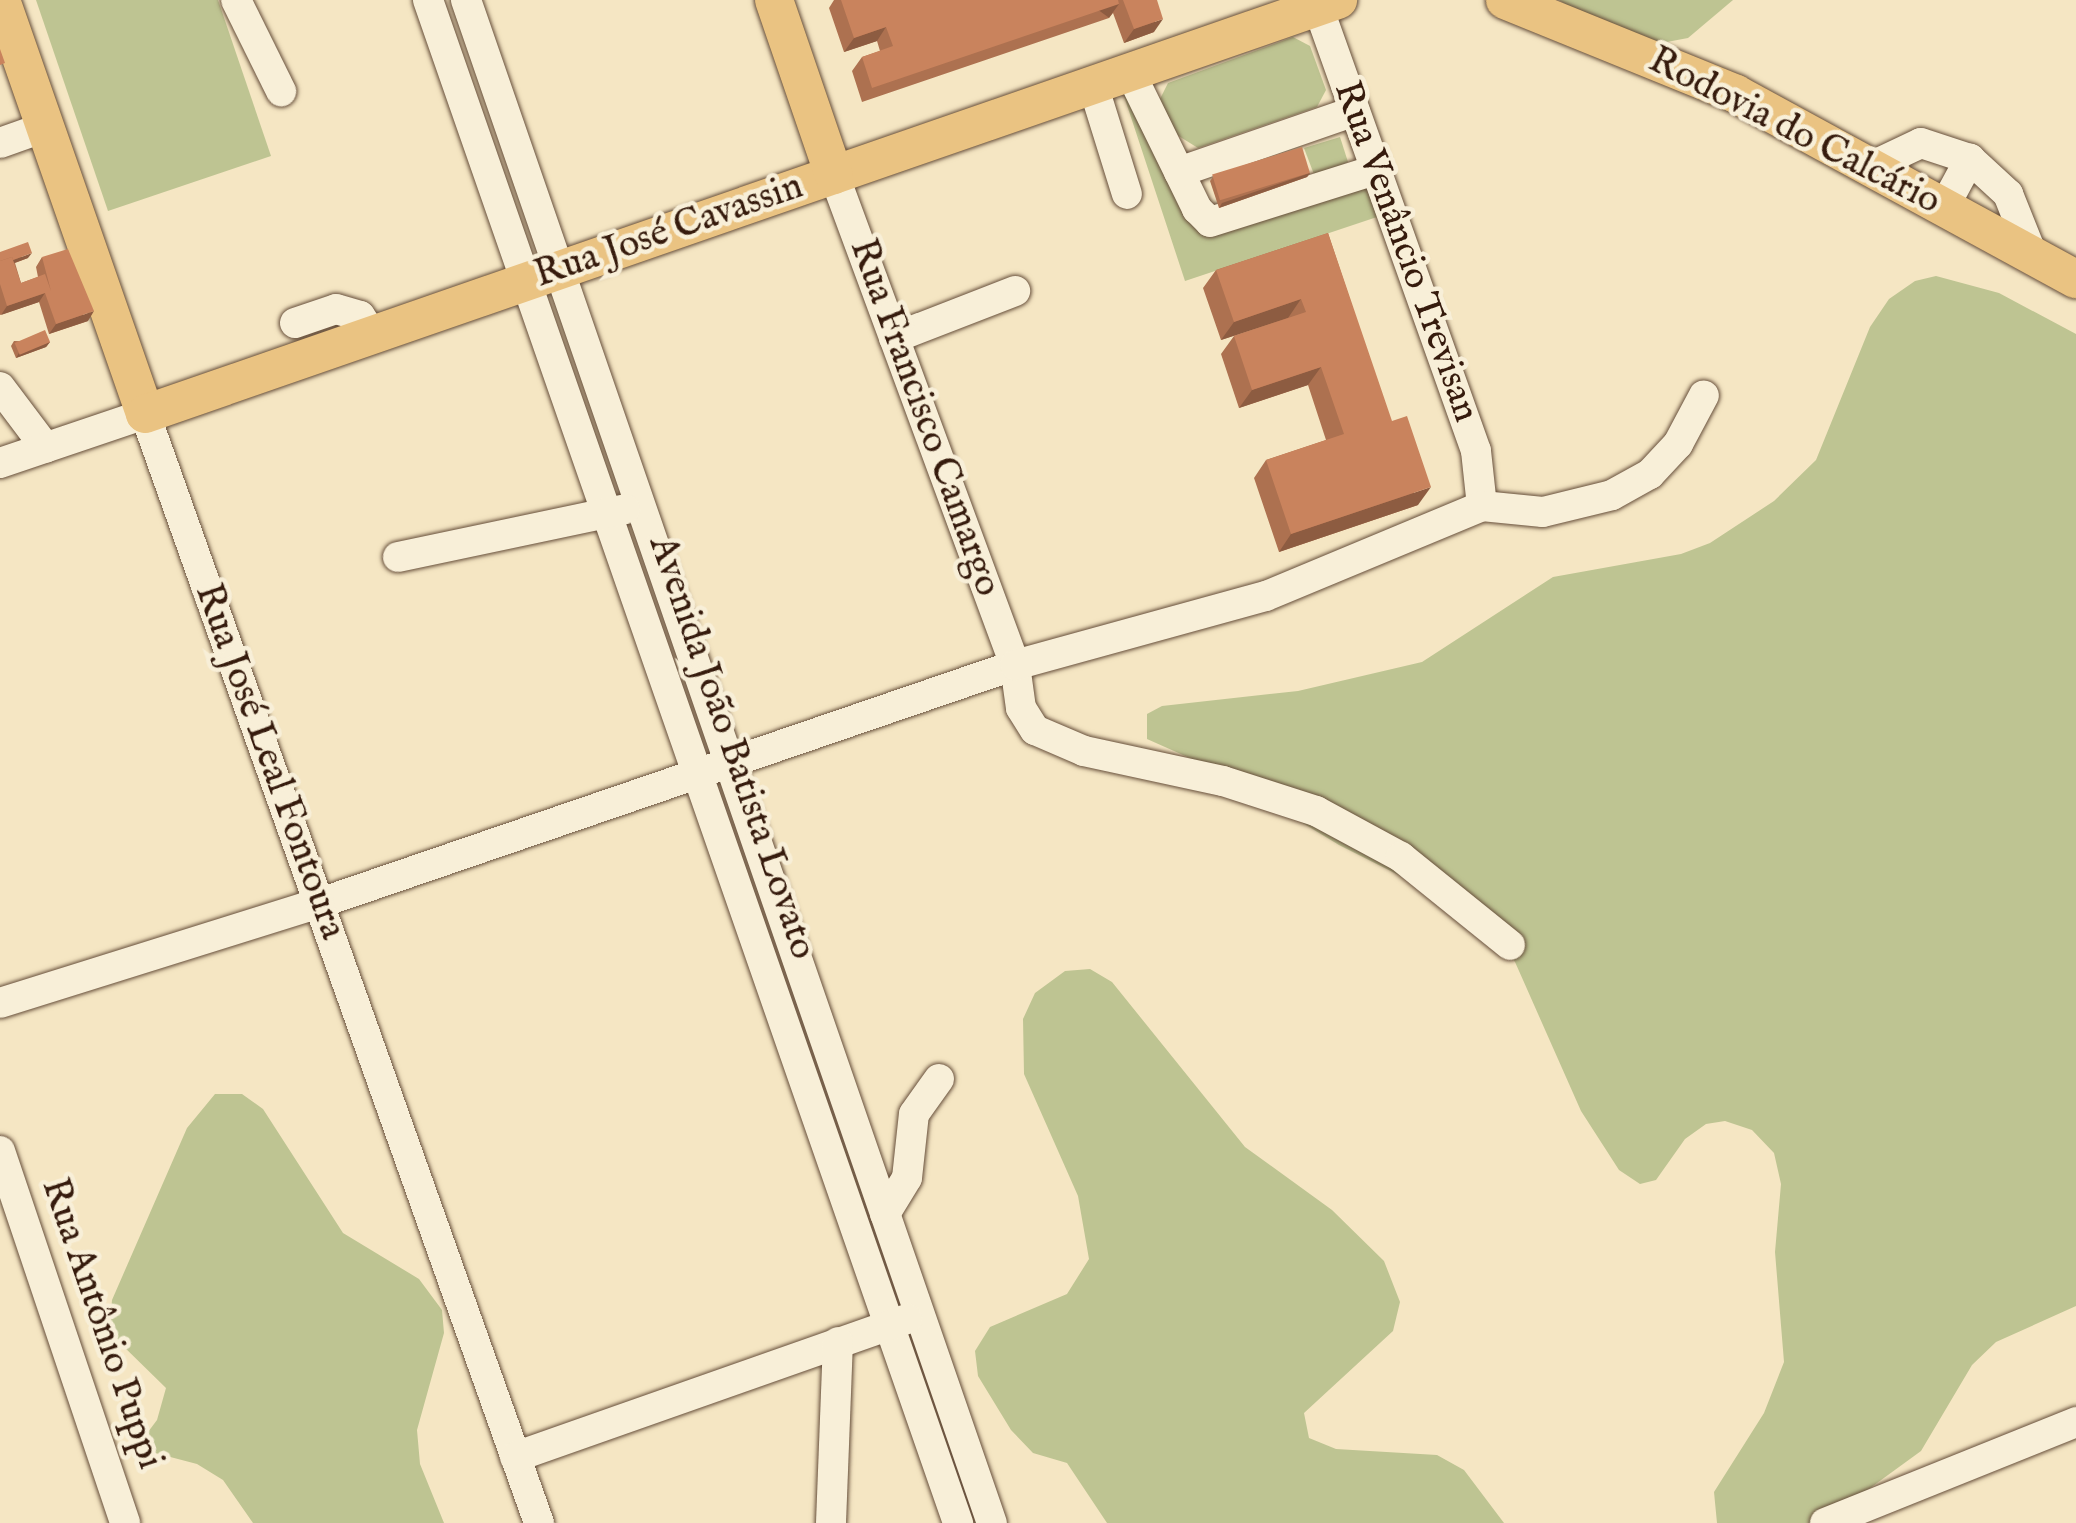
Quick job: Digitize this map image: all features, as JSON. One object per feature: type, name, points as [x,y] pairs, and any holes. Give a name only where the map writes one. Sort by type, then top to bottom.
[{"type":"main road","name":"Rua José Leal Fontoura","points":[[0,0],[145,414]]},
{"type":"main road","name":"Rua Francisco Camargo","points":[[774,0],[834,175]]},
{"type":"main road","name":"Rodovia do Calcário","points":[[1505,0],[1736,94],[2076,279]]},
{"type":"main road","name":"Rua José Cavassin","points":[[145,414],[1324,2]]},
{"type":"street","points":[[236,0],[280,90]]},
{"type":"street","name":"Avenida João Batista Lovato","points":[[428,0],[542,276],[593,369],[992,1523]]},
{"type":"street","name":"Avenida João Batista Lovato","points":[[466,0],[542,276],[561,381],[958,1523]]},
{"type":"street","name":"Rua Venâncio Trevisan","points":[[1324,2],[1355,112],[1476,451],[1482,506]]},
{"type":"street","points":[[1130,72],[1204,219],[1220,224],[1375,170]]},
{"type":"street","points":[[1093,84],[1127,194]]},
{"type":"street","points":[[1179,172],[1355,112]]},
{"type":"street","points":[[0,143],[45,127]]},
{"type":"street","points":[[1870,167],[1921,143],[1970,159],[2008,194],[2032,254]]},
{"type":"street","points":[[1944,207],[1970,159]]},
{"type":"street","name":"Rua Francisco Camargo","points":[[834,175],[1015,665],[1021,708],[1049,739],[1316,811],[1401,858],[1510,944]]},
{"type":"street","points":[[1980,227],[2008,194]]},
{"type":"street","points":[[894,338],[1015,290]]},
{"type":"street","points":[[295,324],[336,309],[360,316],[373,335]]},
{"type":"street","points":[[561,381],[593,369]]},
{"type":"street","points":[[0,387],[46,448]]},
{"type":"street","points":[[0,1004],[320,904],[1015,665],[1266,596],[1482,506],[1543,512],[1612,495],[1650,474],[1678,444],[1704,396]]},
{"type":"street","name":"Rua José Cavassin","points":[[0,464],[145,414]]},
{"type":"street","name":"Rua José Leal Fontoura","points":[[145,414],[538,1523]]},
{"type":"street","points":[[398,557],[640,504]]},
{"type":"street","points":[[885,1214],[907,1178],[914,1114],[939,1079]]},
{"type":"street","name":"Rua Antônio Puppi","points":[[0,1151],[126,1523]]},
{"type":"street","points":[[515,1457],[920,1314]]},
{"type":"street","points":[[831,1523],[838,1342]]},
{"type":"street","points":[[1845,1520],[2076,1422]]},
{"type":"green space","points":[[36,0],[218,0],[271,156],[108,211]]},
{"type":"green space","points":[[1559,0],[1733,0],[1688,38],[1656,44],[1592,21]]},
{"type":"green space","points":[[1293,37],[1310,46],[1326,90],[1317,107],[1198,148],[1177,135],[1160,99],[1168,83]]},
{"type":"green space","points":[[1121,87],[1201,235],[1365,182],[1377,217],[1185,281]]},
{"type":"green space","points":[[1340,137],[1348,162],[1315,177],[1304,148]]},
{"type":"green space","points":[[1936,276],[1999,293],[2076,334],[2076,1306],[1996,1342],[1972,1365],[1921,1451],[1822,1523],[1717,1523],[1714,1492],[1764,1413],[1784,1362],[1775,1252],[1781,1184],[1774,1153],[1752,1130],[1725,1121],[1706,1124],[1685,1139],[1656,1180],[1640,1184],[1619,1170],[1581,1111],[1515,962],[1480,916],[1339,845],[1210,767],[1147,739],[1147,714],[1162,706],[1298,691],[1422,662],[1553,577],[1681,554],[1710,543],[1774,501],[1816,460],[1870,327],[1889,299],[1915,281]]},
{"type":"green space","points":[[1090,969],[1112,982],[1245,1147],[1332,1210],[1384,1261],[1400,1302],[1393,1331],[1304,1413],[1309,1438],[1336,1449],[1437,1455],[1464,1470],[1504,1523],[1107,1523],[1067,1463],[1033,1453],[1011,1430],[978,1376],[975,1351],[990,1327],[1067,1294],[1089,1259],[1078,1196],[1024,1074],[1023,1019],[1035,993],[1065,971]]},
{"type":"green space","points":[[215,1094],[242,1094],[263,1109],[343,1233],[419,1279],[442,1310],[444,1333],[417,1430],[420,1464],[444,1523],[253,1523],[223,1480],[197,1464],[136,1448],[157,1420],[166,1388],[119,1342],[110,1323],[112,1300],[187,1128]]},
{"type":"building","points":[[841,0],[1118,0],[1119,4],[872,88],[862,57],[893,46],[886,27],[854,38]]},
{"type":"building","points":[[1123,0],[1157,0],[1163,19],[1134,29]]},
{"type":"building","points":[[1302,147],[1310,173],[1220,200],[1212,174]]},
{"type":"building","points":[[1328,233],[1392,421],[1407,416],[1431,487],[1291,534],[1266,460],[1344,434],[1321,367],[1252,390],[1234,336],[1306,312],[1301,299],[1234,322],[1216,270]]},
{"type":"building","points":[[28,242],[32,253],[0,261],[0,252]]},
{"type":"building","points":[[68,249],[94,311],[56,324],[45,293],[7,306],[0,284],[0,261],[12,257],[21,283],[45,274],[51,291],[42,257]]},
{"type":"building","points":[[45,330],[50,342],[20,355],[15,343]]}]
